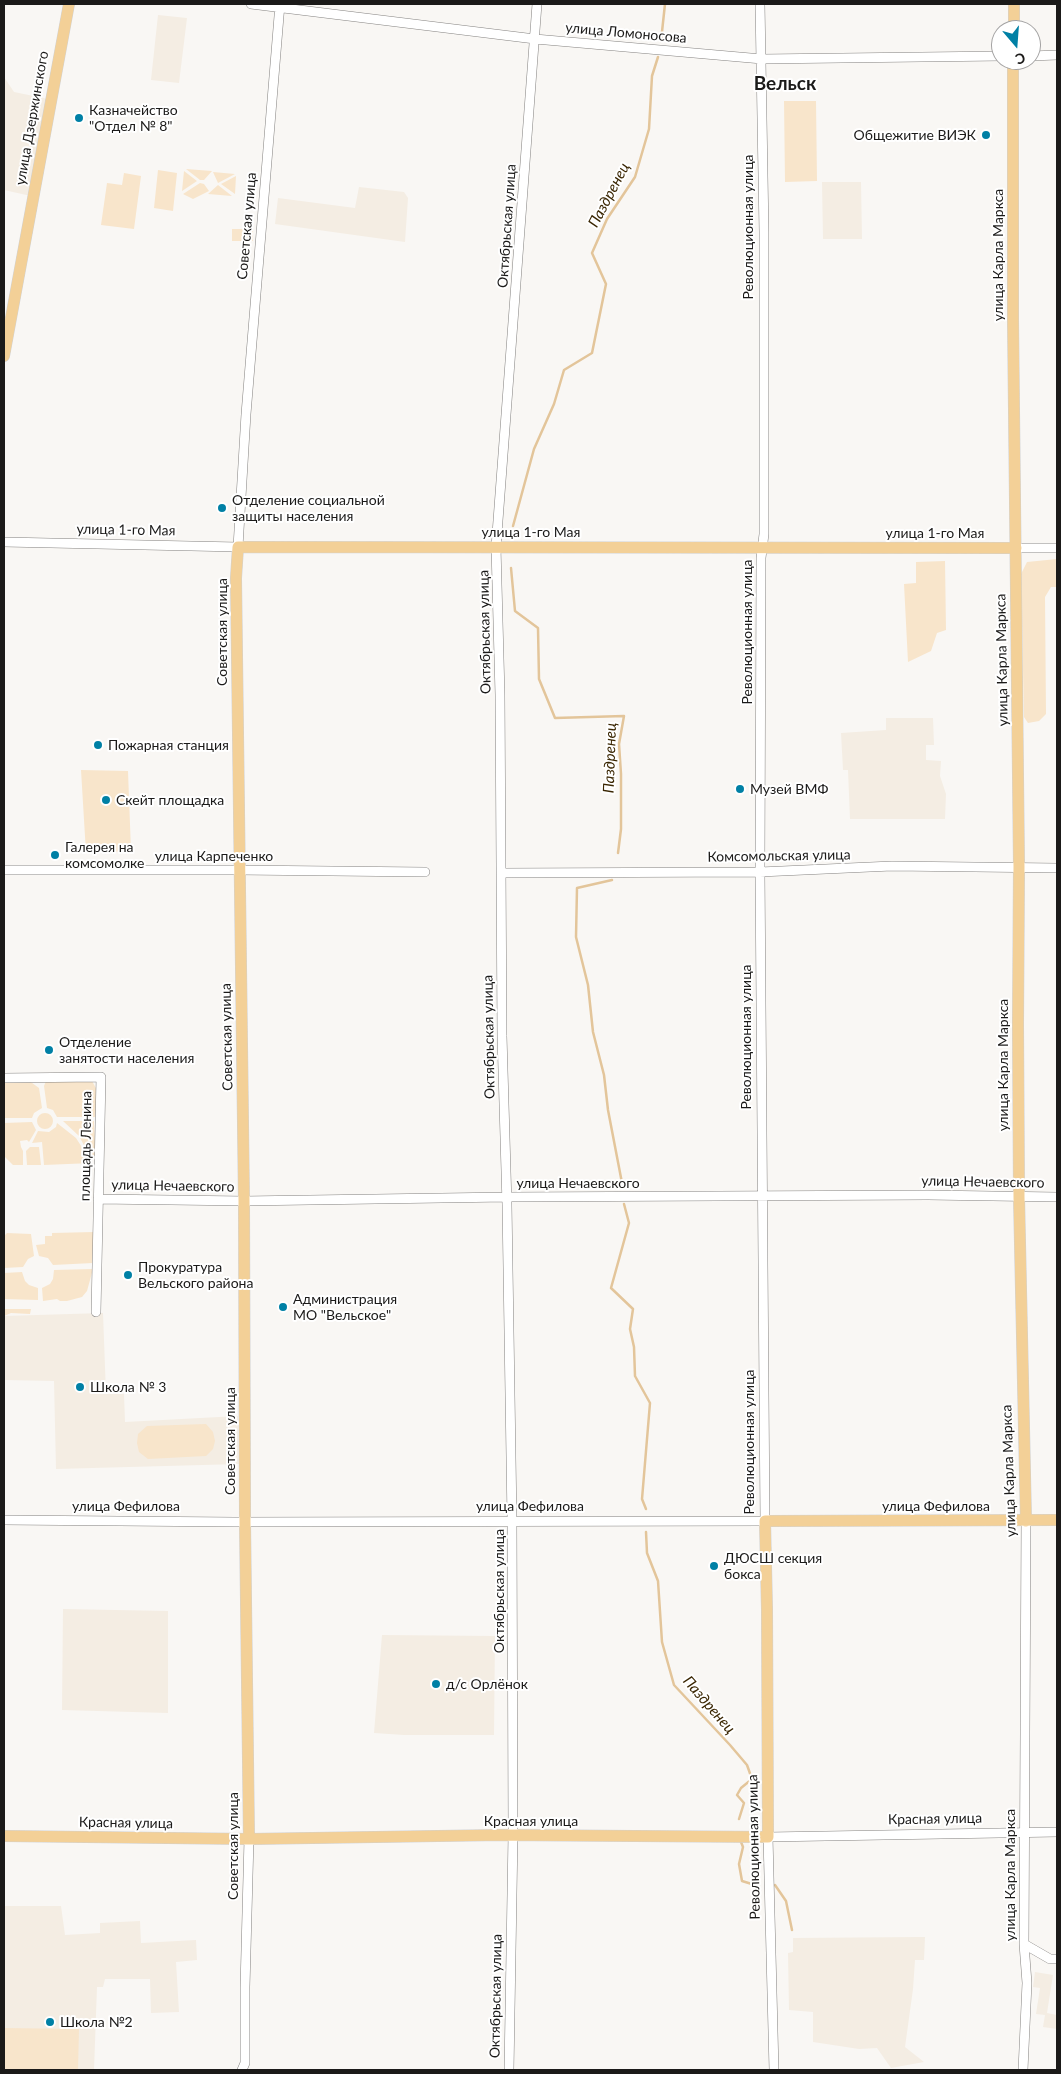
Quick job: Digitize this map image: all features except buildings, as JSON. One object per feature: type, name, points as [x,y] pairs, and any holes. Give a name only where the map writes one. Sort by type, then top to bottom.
[{"type":"main road","name":"улица Дзержинского","points":[[4,356],[68,4]]},
{"type":"main road","points":[[1014,4],[1014,20]]},
{"type":"main road","name":"улица Карла Маркса","points":[[1013,70],[1013,309],[1019,866],[1019,1196],[1026,1521]]},
{"type":"main road","name":"улица 1-го Мая","points":[[238,547],[1016,548]]},
{"type":"main road","name":"Советская улица","points":[[238,547],[236,578],[244,1201],[245,1522],[249,1839]]},
{"type":"main road","name":"улица Фефилова","points":[[765,1521],[1057,1520]]},
{"type":"main road","name":"Революционная улица","points":[[765,1521],[768,1837]]},
{"type":"main road","name":"Красная улица","points":[[4,1836],[249,1839],[513,1835],[768,1837]]},
{"type":"street","name":"улица Ломоносова","points":[[250,4],[280,6],[534,39],[762,59],[991,56]]},
{"type":"street","name":"Октябрьская улица","points":[[509,2070],[513,1835],[512,1520],[507,1197],[502,1036],[496,548],[537,4]]},
{"type":"street","name":"Революционная улица","points":[[760,4],[764,232],[760,872],[765,1521]]},
{"type":"street","name":"Советская улица","points":[[238,547],[247,404],[280,6]]},
{"type":"street","points":[[1041,56],[1057,56]]},
{"type":"street","name":"улица 1-го Мая","points":[[4,542],[238,547]]},
{"type":"street","name":"улица 1-го Мая","points":[[1016,548],[1057,548]]},
{"type":"street","name":"Комсомольская улица","points":[[501,873],[760,872],[892,866],[1019,866],[1057,868]]},
{"type":"street","name":"улица Карпеченко","points":[[4,870],[425,872]]},
{"type":"street","name":"площадь Ленина","points":[[4,1078],[101,1077],[96,1312]]},
{"type":"street","name":"улица Нечаевского","points":[[98,1199],[244,1201],[507,1197],[1057,1197]]},
{"type":"street","name":"улица Фефилова","points":[[4,1520],[245,1522],[765,1521]]},
{"type":"street","name":"улица Карла Маркса","points":[[1023,2070],[1027,1983],[1024,1944],[1026,1521]]},
{"type":"street","name":"Красная улица","points":[[768,1837],[1057,1832]]},
{"type":"street","name":"Революционная улица","points":[[768,1837],[774,2070]]},
{"type":"street","name":"Советская улица","points":[[242,2070],[245,2063],[249,1839]]},
{"type":"street","points":[[1024,1944],[1050,1959],[1057,1959]]},
{"type":"shaded area","points":[[158,15],[187,18],[179,83],[151,80]]},
{"type":"shaded area","points":[[4,77],[14,92],[48,99],[31,196],[4,190]]},
{"type":"shaded area","points":[[784,101],[816,101],[817,181],[785,182]]},
{"type":"shaded area","points":[[186,169],[212,171],[204,180],[200,180]]},
{"type":"shaded area","points":[[158,170],[177,173],[173,211],[154,208]]},
{"type":"shaded area","points":[[184,171],[197,181],[182,191]]},
{"type":"shaded area","points":[[213,172],[235,174],[218,183]]},
{"type":"shaded area","points":[[124,173],[141,176],[134,229],[101,225],[107,183],[122,185]]},
{"type":"shaded area","points":[[236,176],[235,194],[221,184]]},
{"type":"shaded area","points":[[822,182],[861,182],[862,239],[823,239]]},
{"type":"shaded area","points":[[200,183],[204,184],[209,191],[193,199],[183,194]]},
{"type":"shaded area","points":[[218,185],[232,196],[208,194]]},
{"type":"shaded area","points":[[359,187],[404,192],[408,198],[405,242],[275,224],[278,198],[355,208]]},
{"type":"shaded area","points":[[232,229],[253,229],[253,241],[232,241]]},
{"type":"shaded area","points":[[1057,559],[1057,587],[1051,587],[1045,597],[1046,714],[1039,721],[1028,723],[1024,717],[1021,574],[1027,562]]},
{"type":"shaded area","points":[[945,561],[946,630],[937,633],[931,651],[908,662],[904,584],[916,583],[916,562]]},
{"type":"shaded area","points":[[886,718],[933,718],[934,745],[926,745],[926,760],[941,761],[940,776],[946,794],[945,819],[850,819],[848,770],[843,770],[841,733],[886,730]]},
{"type":"shaded area","points":[[81,770],[128,771],[131,851],[86,853]]},
{"type":"shaded area","points":[[28,1080],[39,1088],[42,1108],[34,1113],[32,1118],[4,1118],[4,1081]]},
{"type":"shaded area","points":[[46,1081],[92,1081],[97,1090],[97,1117],[57,1117],[53,1110],[47,1108],[44,1086]]},
{"type":"shaded area","points":[[45,1113],[51,1115],[53,1121],[51,1127],[45,1129],[39,1127],[37,1121],[39,1115]]},
{"type":"shaded area","points":[[63,1121],[94,1121],[96,1161],[86,1149],[79,1136]]},
{"type":"shaded area","points":[[32,1122],[36,1130],[29,1142],[27,1140],[20,1141],[23,1151],[23,1165],[13,1165],[4,1156],[4,1123]]},
{"type":"shaded area","points":[[57,1123],[76,1138],[92,1163],[44,1165],[42,1142],[32,1143],[38,1131],[49,1132],[56,1127]]},
{"type":"shaded area","points":[[30,1147],[39,1147],[41,1165],[27,1165],[26,1151]]},
{"type":"shaded area","points":[[94,1232],[93,1263],[53,1265],[48,1258],[39,1256],[36,1245],[45,1244],[45,1236],[52,1236],[52,1233]]},
{"type":"shaded area","points":[[7,1233],[31,1234],[34,1256],[28,1259],[23,1267],[4,1268],[4,1236]]},
{"type":"shaded area","points":[[93,1269],[87,1291],[82,1297],[67,1301],[57,1299],[43,1301],[42,1288],[50,1284],[53,1279],[54,1270]]},
{"type":"shaded area","points":[[22,1272],[25,1281],[29,1285],[38,1288],[38,1300],[4,1299],[4,1273]]},
{"type":"shaded area","points":[[4,1309],[31,1309],[30,1314],[11,1313],[4,1316]]},
{"type":"shaded area","name":"Школа № 3","points":[[103,1313],[106,1394],[124,1394],[125,1422],[238,1416],[239,1464],[56,1469],[54,1381],[4,1380],[4,1316]]},
{"type":"shaded area","points":[[206,1424],[213,1432],[215,1441],[213,1449],[206,1456],[148,1459],[139,1452],[138,1434],[147,1426]]},
{"type":"shaded area","points":[[63,1609],[168,1611],[168,1713],[62,1710]]},
{"type":"shaded area","name":"д/с Орлёнок","points":[[382,1635],[495,1636],[494,1735],[374,1733]]},
{"type":"shaded area","name":"Школа №2","points":[[4,1906],[61,1906],[65,1935],[100,1933],[100,1923],[140,1921],[141,1943],[196,1940],[197,1960],[176,1962],[179,2012],[151,2013],[150,1979],[105,1979],[103,1987],[97,1987],[94,2070],[4,2070]]},
{"type":"shaded area","points":[[925,1937],[924,1960],[915,1960],[905,2047],[924,2062],[891,2068],[877,2048],[859,2049],[813,2042],[813,2012],[789,2010],[788,1953],[793,1952],[793,1938]]},
{"type":"shaded area","points":[[1035,1972],[1053,1975],[1047,2013],[1057,2015],[1057,2029],[1043,2027],[1045,2015],[1036,2014],[1040,1988],[1033,1987]]},
{"type":"shaded area","points":[[4,2028],[79,2029],[78,2070],[4,2070]]},
{"type":"waterway","name":"Паздренец","points":[[661,41],[665,4]]},
{"type":"waterway","name":"Паздренец","points":[[513,526],[534,449],[554,404],[564,370],[592,353],[606,284],[592,253],[607,219],[635,177],[649,129],[652,76],[658,57]]},
{"type":"waterway","name":"Паздренец","points":[[511,568],[515,611],[538,628],[539,679],[555,718],[624,716],[619,744],[621,829],[618,853]]},
{"type":"waterway","name":"Паздренец","points":[[612,880],[577,888],[576,937],[588,985],[593,1032],[604,1075],[608,1110],[622,1183]]},
{"type":"waterway","name":"Паздренец","points":[[624,1204],[629,1223],[611,1288],[633,1309],[630,1329],[634,1347],[635,1376],[650,1403],[642,1499],[646,1509]]},
{"type":"waterway","name":"Паздренец","points":[[646,1532],[647,1553],[658,1581],[662,1642],[674,1685],[747,1765],[752,1779],[741,1788],[737,1795],[744,1803],[739,1819]]},
{"type":"waterway","name":"Паздренец","points":[[741,1842],[743,1847],[739,1864],[742,1881],[755,1885]]},
{"type":"waterway","name":"Паздренец","points":[[775,1885],[786,1901],[792,1930]]},
{"type":"place","name":"Казначейство \"Отдел № 8\"","points":[[79,118]]},
{"type":"place","name":"Общежитие ВИЭК","points":[[986,135]]},
{"type":"place","name":"Отделение социальной защиты населения","points":[[222,508]]},
{"type":"place","name":"Пожарная станция","points":[[98,745]]},
{"type":"place","name":"Музей ВМФ","points":[[740,789]]},
{"type":"place","name":"Скейт площадка","points":[[106,800]]},
{"type":"place","name":"Галерея на комсомолке","points":[[55,855]]},
{"type":"place","name":"Отделение занятости населения","points":[[49,1050]]},
{"type":"place","name":"Прокуратура Вельского района","points":[[128,1275]]},
{"type":"place","name":"Администрация МО \"Вельское\"","points":[[283,1307]]},
{"type":"place","name":"Школа № 3","points":[[80,1387]]},
{"type":"place","name":"ДЮСШ секция бокса","points":[[714,1566]]},
{"type":"place","name":"д/с Орлёнок","points":[[436,1684]]},
{"type":"place","name":"Школа №2","points":[[50,2022]]},
{"type":"district","name":"Вельск","points":[[785,84]]}]
